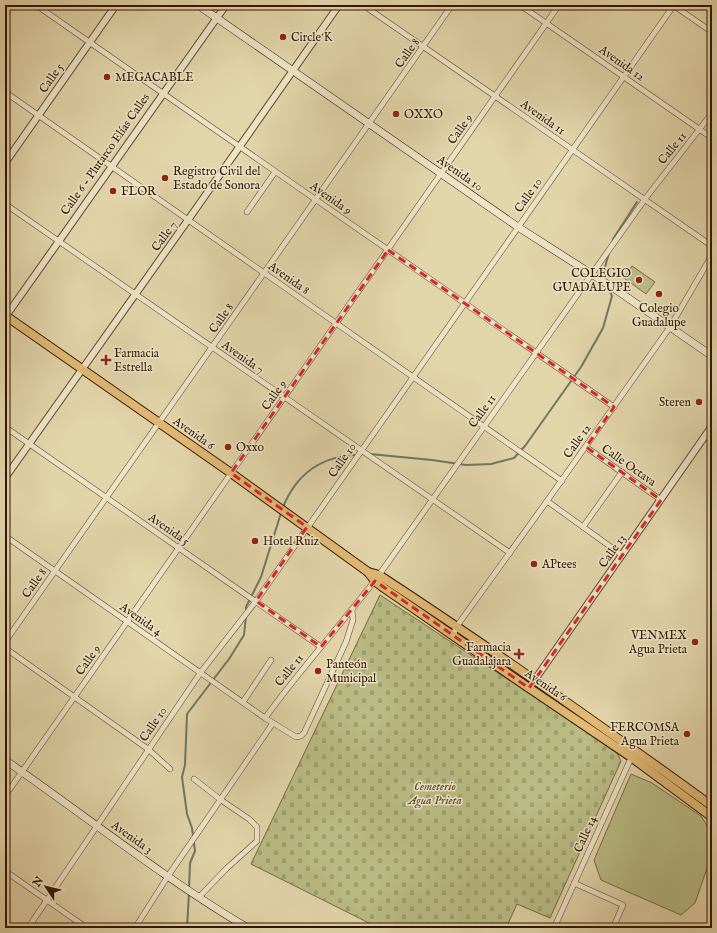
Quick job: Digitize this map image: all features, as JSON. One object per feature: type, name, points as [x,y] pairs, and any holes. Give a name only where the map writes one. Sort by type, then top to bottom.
[{"type":"main road","name":"Avenida 10","points":[[198,5],[518,227],[615,289],[712,356]]},
{"type":"main road","name":"Avenida 6","points":[[5,316],[307,527],[368,572],[457,626],[534,680],[633,753],[712,817]]},
{"type":"main road","name":"Avenida 6","points":[[377,578],[453,635],[529,688],[633,753],[712,806]]},
{"type":"main road","name":"Avenida 3","points":[[5,760],[185,888],[248,928]]},
{"type":"street","name":"Avenida 9","points":[[36,5],[614,407]]},
{"type":"street","name":"Calle 5","points":[[5,163],[116,5]]},
{"type":"street","name":"Calle 6 - Plutarco Elías Calles","points":[[5,316],[226,5]]},
{"type":"street","name":"Calle 7","points":[[5,478],[339,5]]},
{"type":"street","name":"Avenida 11","points":[[363,5],[712,246]]},
{"type":"street","name":"Calle 8","points":[[5,642],[452,5]]},
{"type":"street","name":"Avenida 12","points":[[520,5],[712,138]]},
{"type":"street","name":"Calle 9","points":[[5,796],[559,5]]},
{"type":"street","points":[[673,5],[712,32]]},
{"type":"street","name":"Calle 10","points":[[28,928],[148,749],[256,601],[673,5]]},
{"type":"street","name":"Avenida 8","points":[[5,92],[562,480]]},
{"type":"street","name":"Calle 11","points":[[265,718],[377,578],[483,426],[645,199],[712,113]]},
{"type":"street","points":[[247,212],[275,172]]},
{"type":"street","name":"Avenida 7","points":[[5,204],[510,553]]},
{"type":"street","name":"Calle 12","points":[[453,635],[457,626],[586,447],[670,327],[712,255]]},
{"type":"street","name":"Calle 13","points":[[529,688],[712,426]]},
{"type":"street","name":"Avenida 5","points":[[5,427],[321,647]]},
{"type":"street","name":"Calle Octava","points":[[586,447],[661,500]]},
{"type":"street","points":[[583,526],[622,472]]},
{"type":"street","points":[[547,501],[622,555]]},
{"type":"street","name":"Avenida 4","points":[[5,536],[265,718],[296,737],[302,736],[346,642],[353,620],[352,610]]},
{"type":"street","points":[[5,648],[148,749],[170,769]]},
{"type":"street","points":[[243,702],[271,660]]},
{"type":"street","points":[[135,928],[168,876],[273,723]]},
{"type":"street","name":"Calle 14","points":[[554,928],[633,753]]},
{"type":"street","points":[[194,779],[249,819],[257,827],[257,841],[196,895]]},
{"type":"street","points":[[5,880],[7,873],[87,928]]},
{"type":"street","points":[[574,883],[623,905],[613,928]]},
{"type":"highlighted area","points":[[388,250],[614,407],[586,447],[661,500],[529,688],[375,581],[321,647],[256,601],[307,527],[231,473]]},
{"type":"green space","name":"COLEGIO GUADALUPE","points":[[632,266],[655,282],[646,294],[624,278]]},
{"type":"green space","name":"Cemeterio Agua Prieta","points":[[380,595],[616,751],[621,761],[550,918],[517,904],[506,928],[379,928],[251,864]]},
{"type":"green space","points":[[631,774],[652,783],[701,816],[710,830],[712,837],[712,854],[695,903],[681,915],[601,880],[594,860]]},
{"type":"waterway","points":[[612,243],[613,239],[637,202]]},
{"type":"waterway","points":[[605,279],[603,274],[609,253]]},
{"type":"waterway","points":[[370,454],[466,465],[491,464],[514,458],[525,446],[581,367],[603,328],[612,296],[608,287]]},
{"type":"waterway","points":[[283,507],[295,485],[312,469],[333,459],[358,455]]},
{"type":"waterway","points":[[246,612],[246,607],[261,577],[281,513]]},
{"type":"waterway","points":[[189,889],[190,863],[195,851],[192,828],[187,814],[182,777],[185,765],[187,714],[229,659],[244,635],[246,616]]},
{"type":"waterway","points":[[187,928],[189,893]]},
{"type":"place","name":"Circle K","points":[[283,37]]},
{"type":"place","name":"MEGACABLE","points":[[107,77]]},
{"type":"place","name":"OXXO","points":[[396,114]]},
{"type":"place","name":"Registro Civil del Estado de Sonora","points":[[165,178]]},
{"type":"place","name":"FLOR","points":[[113,191]]},
{"type":"place","name":"COLEGIO GUADALUPE","points":[[639,280]]},
{"type":"place","name":"Colegio Guadalupe","points":[[659,294]]},
{"type":"place","name":"Farmacia Estrella","points":[[106,360]]},
{"type":"place","name":"Steren","points":[[699,402]]},
{"type":"place","name":"Oxxo","points":[[228,447]]},
{"type":"place","name":"Hotel Ruiz","points":[[255,541]]},
{"type":"place","name":"APtees","points":[[534,564]]},
{"type":"place","name":"VENMEX Agua Prieta","points":[[695,642]]},
{"type":"place","name":"Farmacia Guadalajara","points":[[519,654]]},
{"type":"place","name":"Panteón Municipal","points":[[318,671]]},
{"type":"place","name":"FERCOMSA Agua Prieta","points":[[687,734]]}]
